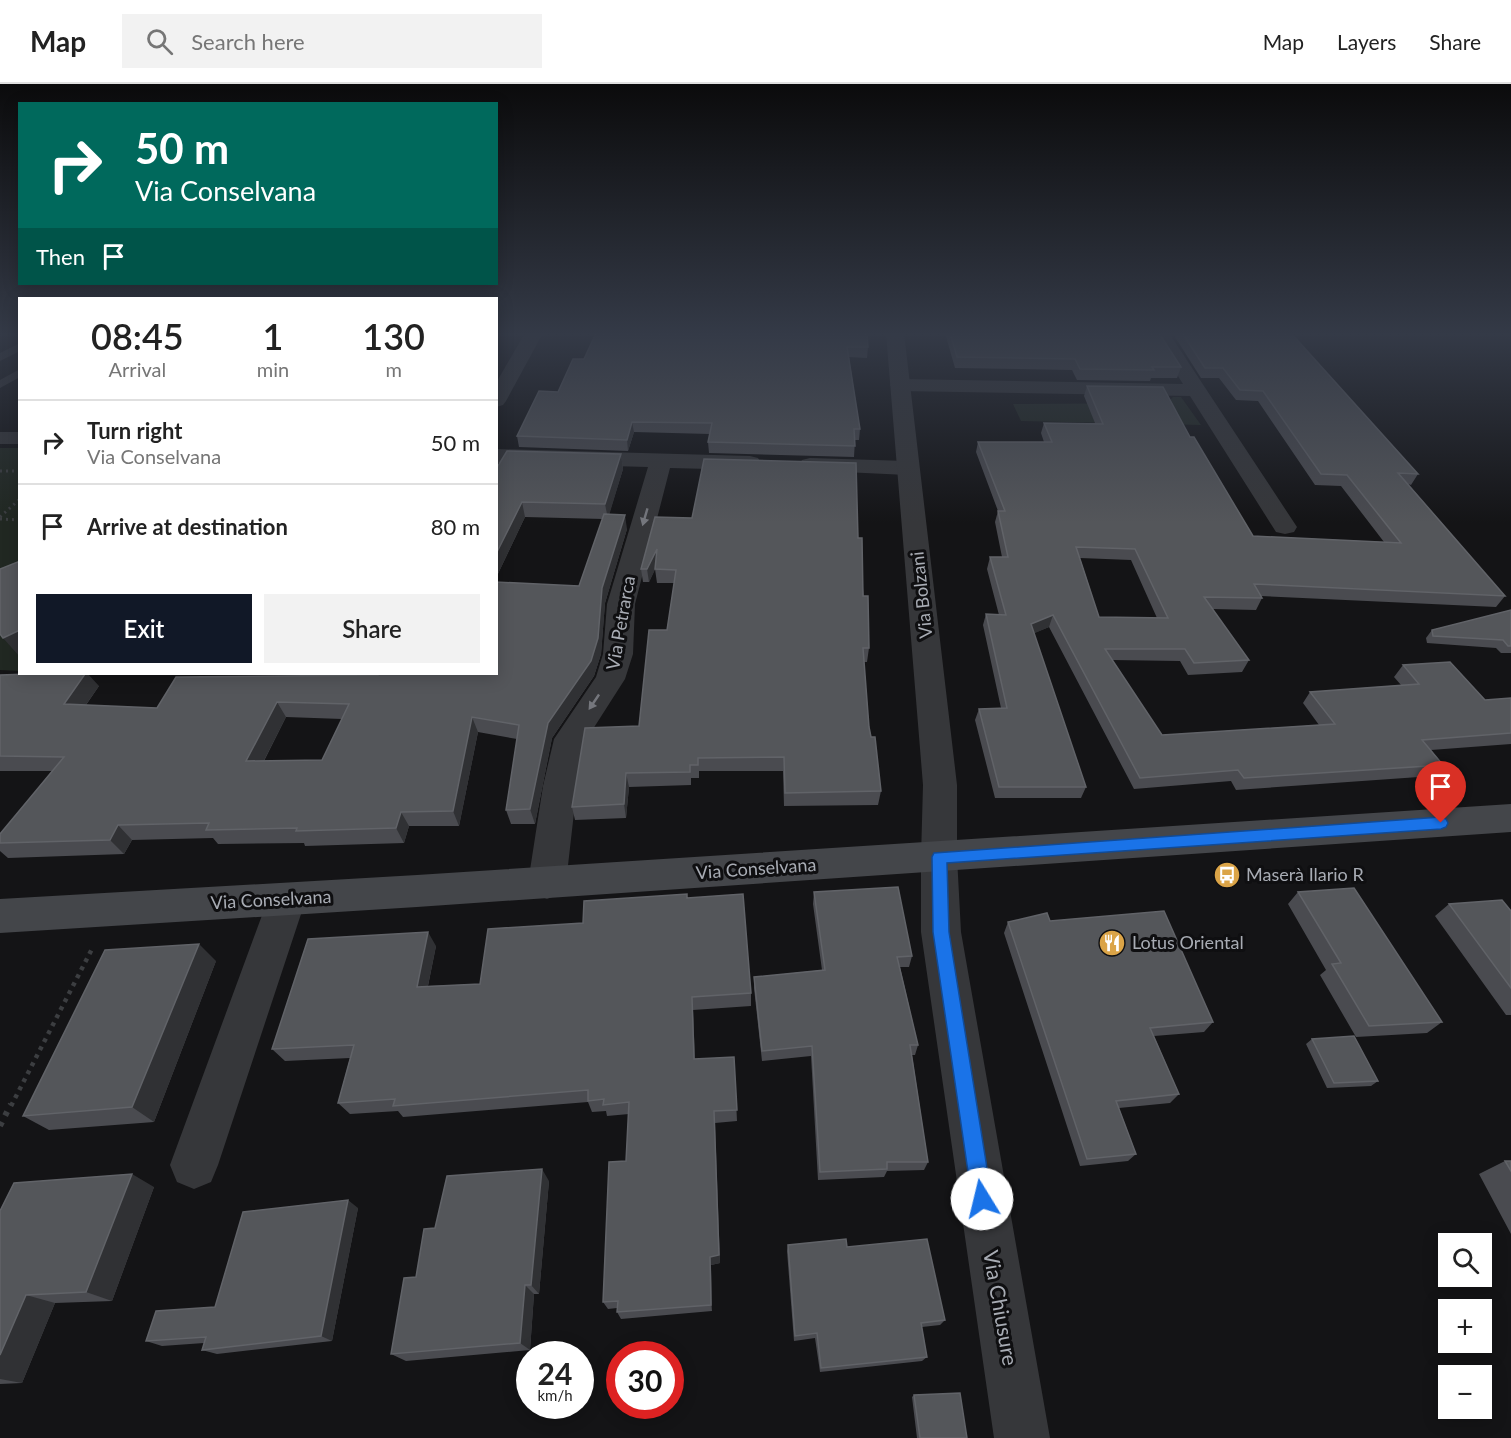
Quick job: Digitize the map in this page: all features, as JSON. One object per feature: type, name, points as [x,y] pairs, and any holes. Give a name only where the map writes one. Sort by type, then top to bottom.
[{"type":"main road","name":"Via Conselvana","points":[[0,916],[547,883],[1511,818]]},
{"type":"street","name":"Via Bolzani","points":[[901,396],[940,785],[939,857]]},
{"type":"street","points":[[1202,396],[1285,526]]},
{"type":"street","points":[[0,438],[18,438]]},
{"type":"street","points":[[498,456],[907,468]]},
{"type":"street","name":"Via Petrarca","points":[[547,883],[560,786],[570,739],[610,679],[618,654],[621,604],[661,461]]},
{"type":"street","name":"Via Chiusure","points":[[939,857],[941,932],[953,1016],[1022,1438]]},
{"type":"street","points":[[194,1165],[287,899]]},
{"type":"path","points":[[0,471],[18,471]]},
{"type":"path","points":[[0,518],[18,501]]},
{"type":"path","points":[[0,518],[18,520]]},
{"type":"path","points":[[0,1126],[113,909]]},
{"type":"shaded area","points":[[1173,397],[1181,397],[1201,425],[1021,421],[1013,404],[1167,403]]},
{"type":"shaded area","points":[[0,448],[18,448],[18,671],[0,670]]},
{"type":"building","points":[[536,396],[855,396],[860,429],[854,429],[855,446],[708,442],[712,423],[632,422],[627,440],[517,436]]},
{"type":"building","points":[[1091,396],[1168,396],[1190,437],[1194,437],[1253,536],[1401,543],[1347,475],[1321,474],[1267,396],[1348,396],[1418,474],[1398,473],[1505,596],[1254,584],[1262,598],[1204,597],[1249,660],[1194,663],[1185,649],[1105,649],[1162,735],[1335,724],[1310,692],[1419,684],[1403,665],[1450,662],[1485,700],[1511,698],[1511,733],[1422,740],[1443,765],[1244,778],[1238,770],[1140,778],[1053,615],[1031,624],[1086,787],[999,787],[979,709],[1007,708],[986,614],[1006,615],[990,557],[1008,557],[998,511],[1005,511],[978,442],[1052,442],[1044,423],[1103,424]],"holes":[[[1076,547],[1135,549],[1168,618],[1099,617]]]},
{"type":"building","points":[[507,451],[621,454],[605,504],[522,502],[498,550],[498,466]]},
{"type":"building","points":[[704,459],[856,463],[858,538],[862,538],[863,596],[868,596],[869,648],[863,648],[869,727],[871,737],[875,737],[881,791],[785,793],[784,757],[698,758],[698,765],[690,765],[690,772],[626,773],[624,804],[572,807],[585,728],[639,726],[649,630],[667,630],[676,570],[655,569],[657,549],[647,569],[641,569],[655,517],[692,518]]},
{"type":"building","points":[[604,514],[625,515],[602,588],[598,638],[591,661],[548,723],[530,809],[506,810],[519,725],[472,717],[453,811],[401,812],[396,828],[296,831],[297,828],[206,830],[209,823],[118,825],[110,840],[0,843],[0,834],[64,757],[0,756],[0,675],[84,675],[64,704],[157,708],[176,677],[498,675],[498,582],[579,586]],"holes":[[[277,702],[349,704],[322,760],[246,761]]]},
{"type":"building","points":[[18,562],[18,631],[3,638],[0,634],[0,569]]},
{"type":"building","points":[[1511,610],[1511,646],[1503,640],[1433,636],[1432,630]]},
{"type":"building","points":[[898,887],[912,956],[897,957],[918,1045],[910,1045],[928,1162],[887,1162],[887,1169],[820,1172],[812,1046],[762,1051],[754,977],[825,970],[814,892]]},
{"type":"building","points":[[1354,888],[1442,1022],[1369,1026],[1332,964],[1341,963],[1298,892]]},
{"type":"building","points":[[687,894],[687,898],[743,894],[751,993],[692,997],[694,1059],[734,1057],[737,1110],[714,1111],[719,1255],[710,1257],[711,1305],[617,1312],[618,1301],[603,1302],[609,1162],[626,1161],[629,1102],[603,1105],[604,1099],[588,1101],[588,1090],[393,1106],[395,1099],[338,1103],[354,1045],[272,1049],[308,939],[428,932],[417,987],[480,984],[488,929],[583,923],[584,901]]},
{"type":"building","points":[[1502,900],[1511,911],[1511,988],[1449,904]]},
{"type":"building","points":[[1164,911],[1213,1022],[1150,1028],[1179,1094],[1116,1101],[1136,1154],[1087,1159],[1008,922],[1047,913],[1050,921]]},
{"type":"building","points":[[199,944],[132,1107],[23,1116],[105,950]]},
{"type":"building","points":[[1354,1036],[1378,1081],[1334,1083],[1312,1039]]},
{"type":"building","points":[[1505,1161],[1511,1161],[1511,1171]]},
{"type":"building","points":[[542,1169],[531,1285],[525,1285],[520,1341],[516,1341],[516,1343],[391,1354],[404,1278],[416,1277],[424,1229],[435,1228],[447,1176]]},
{"type":"building","points":[[132,1174],[86,1292],[26,1295],[0,1355],[0,1211],[14,1183]]},
{"type":"building","points":[[348,1200],[321,1336],[202,1350],[206,1337],[146,1341],[156,1311],[215,1307],[243,1212]]},
{"type":"building","points":[[846,1239],[847,1247],[927,1239],[945,1320],[921,1323],[927,1357],[821,1368],[817,1333],[795,1336],[788,1245]]},
{"type":"building","points":[[960,1393],[967,1438],[920,1438],[914,1395]]},
{"type":"place","name":"Maserà Ilario R","points":[[1227,875]]},
{"type":"place","name":"Lotus Oriental","points":[[1112,943]]},
{"type":"route","points":[[982,1199],[941,932],[939,857],[1441,823]]}]
